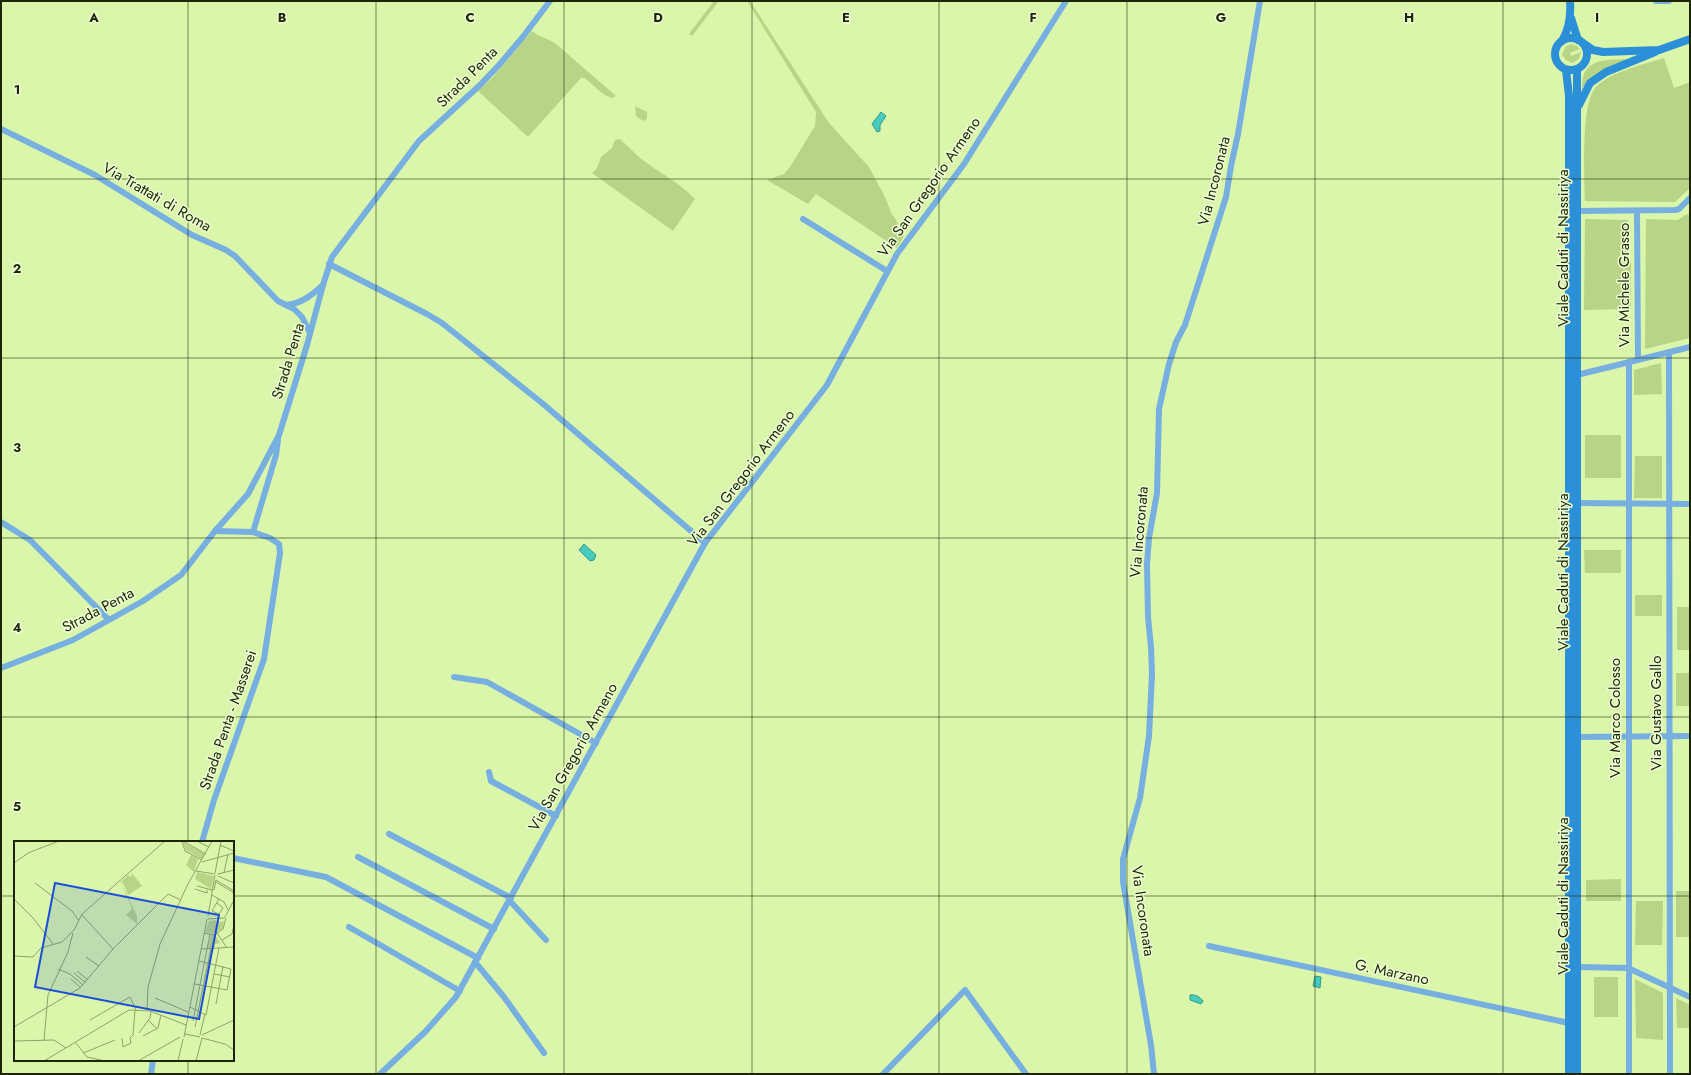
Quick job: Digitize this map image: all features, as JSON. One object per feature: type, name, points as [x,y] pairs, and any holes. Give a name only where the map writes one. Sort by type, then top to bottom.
[{"type":"main road","points":[[1570,1],[1570,14],[1567,32],[1562,41],[1558,44],[1555,54],[1558,64],[1566,70],[1577,70],[1585,63],[1603,52]]},
{"type":"main road","points":[[1570,14],[1580,42],[1587,53],[1585,63]]},
{"type":"main road","points":[[1562,41],[1573,38],[1593,50],[1603,52],[1659,50]]},
{"type":"main road","points":[[1577,113],[1582,96],[1590,83],[1606,72],[1659,50],[1690,40]]},
{"type":"main road","name":"Viale Caduti di Nassiriya","points":[[1566,70],[1568,96],[1569,1074]]},
{"type":"main road","name":"Viale Caduti di Nassiriya","points":[[1577,70],[1577,1074]]},
{"type":"street","name":"Strada Penta","points":[[1,668],[73,640],[108,619],[144,601],[180,575],[215,531],[248,494],[279,435],[332,257],[418,141],[480,85],[499,65],[550,1]]},
{"type":"street","name":"Via San Gregorio Armeno","points":[[380,1074],[425,1032],[450,1005],[460,991],[705,544],[827,385],[897,254],[964,164],[1066,1]]},
{"type":"street","name":"Via Incoronata","points":[[1154,1074],[1151,1045],[1123,882],[1123,859],[1140,798],[1150,736],[1152,674],[1148,618],[1147,572],[1149,538],[1157,493],[1159,409],[1169,364],[1176,342],[1185,324],[1226,197],[1260,1]]},
{"type":"street","points":[[1656,1],[1669,1]]},
{"type":"street","name":"Via Trattati di Roma","points":[[1,129],[95,175],[192,235],[226,250],[235,256],[278,301],[302,317],[310,334]]},
{"type":"street","points":[[1577,211],[1677,210],[1690,198]]},
{"type":"street","name":"Via Michele Grasso","points":[[1637,211],[1638,360]]},
{"type":"street","points":[[803,218],[887,271]]},
{"type":"street","points":[[329,264],[442,323],[542,403],[705,544]]},
{"type":"street","points":[[286,305],[295,304],[313,294],[323,285]]},
{"type":"street","points":[[1577,375],[1690,347]]},
{"type":"street","name":"Via Gustavo Gallo","points":[[1669,352],[1668,504],[1670,1074]]},
{"type":"street","name":"Via Marco Colosso","points":[[1629,362],[1629,1074]]},
{"type":"street","points":[[215,531],[253,532],[276,455],[279,435]]},
{"type":"street","points":[[1577,503],[1690,504]]},
{"type":"street","points":[[1,522],[30,540],[108,619]]},
{"type":"street","name":"Strada Penta - Masserei","points":[[202,841],[214,800],[264,659],[280,553],[278,544],[270,538],[253,532]]},
{"type":"street","points":[[454,677],[487,682],[596,743]]},
{"type":"street","points":[[1577,737],[1690,736]]},
{"type":"street","points":[[489,772],[491,781],[556,816]]},
{"type":"street","points":[[389,834],[510,899],[546,940]]},
{"type":"street","points":[[358,857],[494,929]]},
{"type":"street","points":[[234,858],[326,877],[477,960],[544,1053]]},
{"type":"street","points":[[349,927],[460,991]]},
{"type":"street","name":"G. Marzano","points":[[1209,946],[1569,1023]]},
{"type":"street","points":[[1577,967],[1628,968],[1690,997]]},
{"type":"street","points":[[883,1074],[965,990],[1026,1074]]},
{"type":"street","points":[[151,1074],[153,1061]]},
{"type":"green space","points":[[714,1],[719,1],[692,36],[689,34]]},
{"type":"green space","points":[[747,1],[750,1],[829,123],[869,167],[886,199],[892,215],[904,236],[897,248],[816,194],[808,204],[767,180],[784,174],[790,167],[815,126],[816,112]]},
{"type":"green space","points":[[532,31],[556,44],[616,96],[612,98],[608,97],[588,80],[581,78],[528,137],[478,91],[493,77]]},
{"type":"green space","points":[[1571,44],[1580,49],[1570,53],[1571,56],[1581,52],[1579,59],[1572,63],[1566,60],[1562,55],[1565,47]]},
{"type":"green space","points":[[1664,58],[1674,88],[1690,82],[1690,188],[1675,202],[1585,201],[1584,141],[1585,124],[1591,96],[1596,87],[1610,77],[1628,69]]},
{"type":"green space","points":[[1630,59],[1598,73],[1582,88],[1583,78],[1590,65],[1604,60]]},
{"type":"green space","points":[[635,106],[647,112],[647,119],[643,121],[636,116]]},
{"type":"green space","points":[[620,139],[640,158],[675,182],[695,199],[673,231],[592,173],[597,168],[601,157],[612,148],[615,140]]},
{"type":"green space","points":[[1687,214],[1690,216],[1690,338],[1645,349],[1646,219],[1678,220]]},
{"type":"green space","points":[[1585,219],[1628,220],[1629,261],[1631,261],[1631,309],[1584,310]]},
{"type":"green space","points":[[1661,363],[1662,394],[1634,395],[1634,370]]},
{"type":"green space","points":[[1585,435],[1621,435],[1621,478],[1585,478]]},
{"type":"green space","points":[[1635,456],[1662,456],[1662,498],[1634,498]]},
{"type":"green space","points":[[1584,550],[1621,550],[1621,573],[1585,573]]},
{"type":"green space","points":[[1635,595],[1662,595],[1662,616],[1635,616]]},
{"type":"green space","points":[[1677,607],[1690,607],[1690,650],[1677,650]]},
{"type":"green space","points":[[1676,673],[1690,673],[1690,706],[1676,706]]},
{"type":"green space","points":[[1621,879],[1621,901],[1586,901],[1586,880]]},
{"type":"green space","points":[[1676,891],[1690,891],[1690,937],[1676,937]]},
{"type":"green space","points":[[1636,901],[1663,901],[1662,945],[1635,945]]},
{"type":"green space","points":[[1594,977],[1618,977],[1618,1017],[1594,1017]]},
{"type":"green space","points":[[1635,979],[1663,993],[1663,1040],[1636,1038]]},
{"type":"green space","points":[[1676,998],[1690,1005],[1690,1028],[1677,1028]]},
{"type":"water","points":[[881,112],[886,116],[880,125],[880,131],[877,132],[872,124]]},
{"type":"water","points":[[584,544],[596,555],[594,560],[590,561],[579,550]]},
{"type":"water","points":[[1315,976],[1321,977],[1320,988],[1313,986]]},
{"type":"water","points":[[1190,995],[1197,996],[1203,1001],[1201,1004],[1190,1000]]}]
